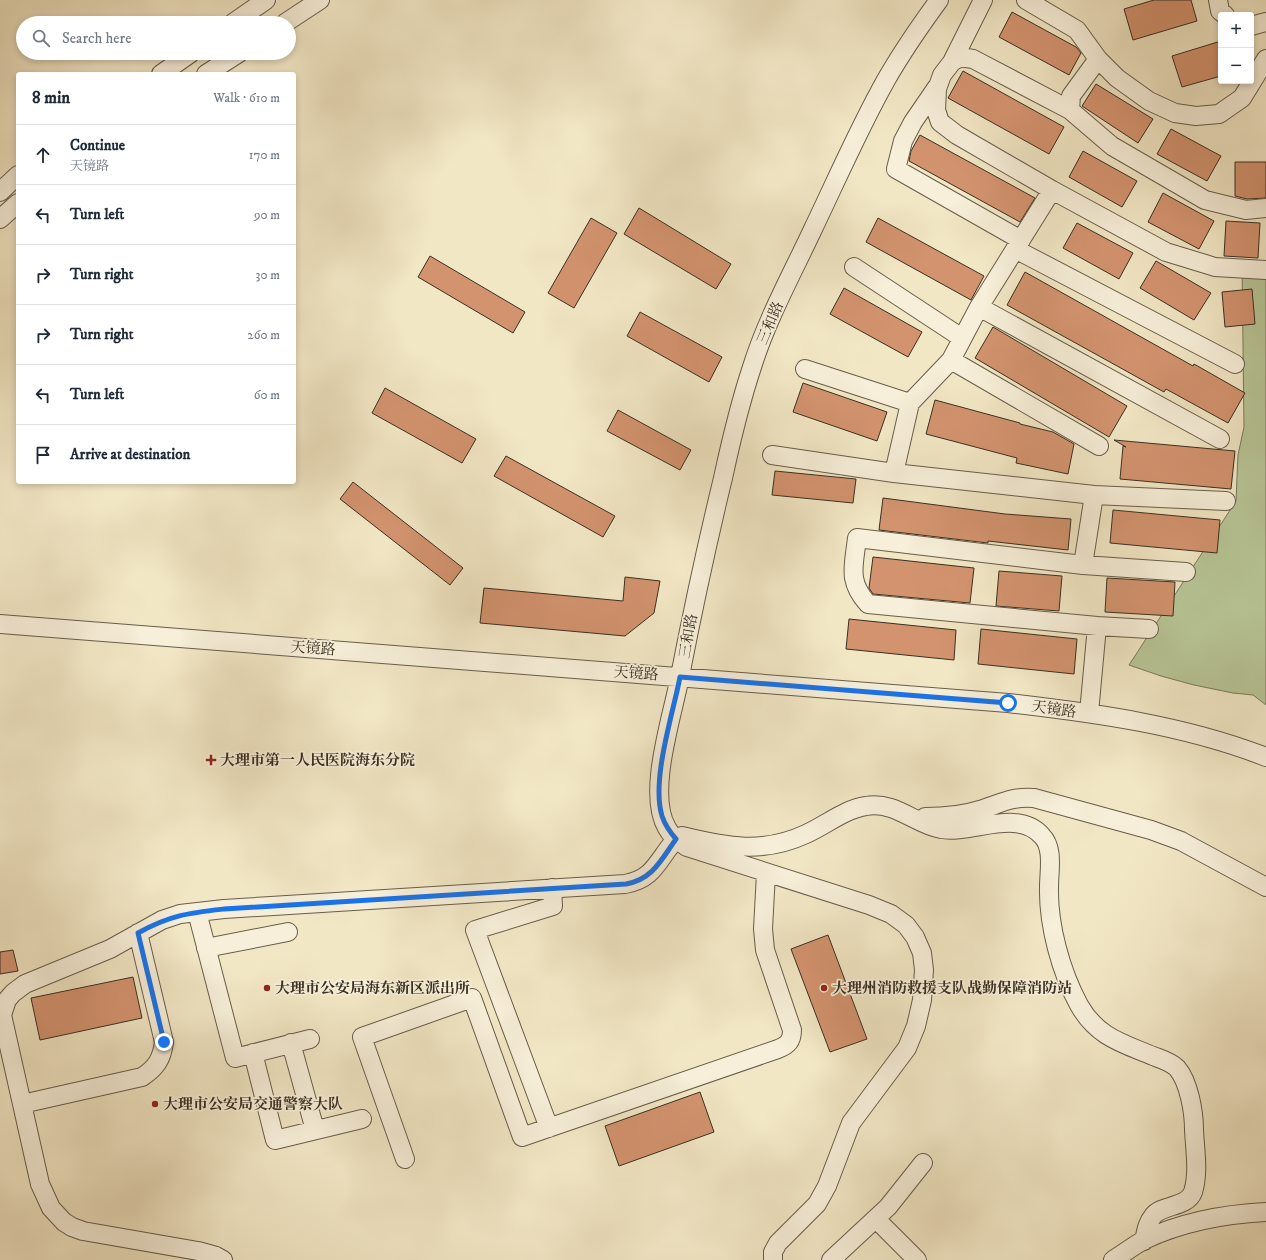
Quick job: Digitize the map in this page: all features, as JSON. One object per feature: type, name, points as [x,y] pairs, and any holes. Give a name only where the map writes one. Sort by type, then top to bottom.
[{"type":"street","points":[[243,16],[266,0]]},
{"type":"street","points":[[296,16],[320,0]]},
{"type":"street","name":"三和路","points":[[676,839],[667,829],[661,814],[659,783],[663,753],[680,677],[696,588],[736,423],[752,366],[775,308],[863,124],[886,80],[912,37],[939,0]]},
{"type":"street","points":[[984,0],[952,62],[942,75],[939,84],[936,110],[940,122],[957,135],[1052,190],[1166,252],[1214,267],[1266,270]]},
{"type":"street","points":[[1026,0],[1077,30],[1098,59],[1117,78],[1149,101],[1175,113],[1196,116],[1219,114],[1242,98],[1266,59]]},
{"type":"street","points":[[1218,0],[1221,12]]},
{"type":"street","points":[[1254,25],[1266,22]]},
{"type":"street","points":[[952,62],[960,57],[973,59],[1070,110],[1112,146],[1205,200],[1246,210],[1266,208]]},
{"type":"street","points":[[1070,110],[1070,96],[1098,59]]},
{"type":"street","points":[[164,72],[181,60]]},
{"type":"street","points":[[209,72],[228,60]]},
{"type":"street","points":[[939,84],[913,122],[903,140],[896,170],[1018,245],[1235,364]]},
{"type":"street","points":[[0,192],[16,177]]},
{"type":"street","points":[[894,472],[910,403],[951,360],[979,307],[1052,190]]},
{"type":"street","points":[[0,219],[16,205]]},
{"type":"street","points":[[854,267],[962,338]]},
{"type":"street","points":[[979,307],[1220,438]]},
{"type":"street","points":[[951,360],[1099,446]]},
{"type":"street","points":[[805,369],[910,403]]},
{"type":"street","points":[[772,455],[894,472],[1094,495],[1226,501]]},
{"type":"street","points":[[1083,565],[1094,495]]},
{"type":"street","points":[[1150,629],[1097,626],[868,604],[860,595],[852,576],[857,538],[1083,565],[1186,572]]},
{"type":"street","name":"天镜路","points":[[0,624],[953,698],[1089,713],[1177,730],[1221,742],[1266,757]]},
{"type":"street","points":[[1089,713],[1097,626]]},
{"type":"street","points":[[912,816],[947,817],[984,809],[1008,799],[1026,797],[1034,798],[1144,828],[1181,841],[1266,887]]},
{"type":"street","points":[[223,1260],[198,1251],[83,1231],[64,1222],[51,1208],[40,1184],[2,1014],[7,1000],[13,993],[25,984],[110,949],[162,920],[180,914],[224,909],[637,882],[651,872],[676,839],[682,836],[742,848],[772,846],[805,835],[850,811],[865,806],[885,806],[940,828],[956,830],[1018,823],[1037,831],[1043,836],[1048,845],[1050,856],[1048,902],[1056,939],[1064,974],[1080,1007],[1098,1030],[1110,1039],[1172,1064],[1182,1076],[1191,1101],[1194,1119],[1196,1169],[1192,1193],[1190,1198],[1157,1212],[1153,1216],[1146,1228],[1144,1241]]},
{"type":"street","points":[[676,839],[687,847],[706,854],[891,914],[906,925],[915,937],[922,953],[924,970],[922,1000],[916,1026],[907,1048],[851,1123],[827,1186],[817,1204],[778,1243],[773,1252],[773,1260]]},
{"type":"street","points":[[405,1159],[362,1037],[472,998],[522,1137],[778,1049],[789,1043],[792,1038],[792,1030],[765,950],[763,929],[766,873]]},
{"type":"street","points":[[549,1128],[476,930],[553,906],[552,888]]},
{"type":"street","points":[[197,912],[235,1058],[310,1039]]},
{"type":"street","points":[[206,948],[288,932]]},
{"type":"street","points":[[22,1104],[142,1077],[152,1070],[158,1063],[163,1053],[164,1042],[138,933]]},
{"type":"street","points":[[291,1044],[315,1130]]},
{"type":"street","points":[[253,1053],[275,1140],[362,1119]]},
{"type":"street","points":[[832,1260],[888,1207],[923,1163]]},
{"type":"street","points":[[1113,1260],[1144,1241],[1209,1219],[1233,1214],[1266,1212]]},
{"type":"street","points":[[876,1219],[917,1260]]},
{"type":"green space","points":[[1242,263],[1266,263],[1266,705],[1253,695],[1233,693],[1194,685],[1129,665],[1236,501],[1238,455],[1244,427]]},
{"type":"building","points":[[1154,0],[1191,0],[1197,21],[1133,40],[1124,9]]},
{"type":"building","points":[[1012,12],[1076,47],[1081,53],[1069,75],[999,37]]},
{"type":"building","points":[[1218,42],[1218,77],[1182,87],[1172,56]]},
{"type":"building","points":[[963,71],[1064,127],[1049,154],[948,98]]},
{"type":"building","points":[[1096,84],[1153,119],[1138,143],[1082,106]]},
{"type":"building","points":[[1171,129],[1221,156],[1207,181],[1157,154]]},
{"type":"building","points":[[920,135],[1035,198],[1020,222],[909,161],[911,151]]},
{"type":"building","points":[[1083,151],[1137,181],[1122,207],[1069,177]]},
{"type":"building","points":[[1235,162],[1266,162],[1266,198],[1247,199],[1235,196]]},
{"type":"building","points":[[1163,193],[1214,221],[1199,249],[1148,222]]},
{"type":"building","points":[[639,208],[731,264],[716,289],[624,234]]},
{"type":"building","points":[[591,218],[617,233],[574,308],[548,293]]},
{"type":"building","points":[[878,218],[984,276],[971,300],[866,242]]},
{"type":"building","points":[[1226,221],[1260,223],[1258,258],[1224,256]]},
{"type":"building","points":[[1077,223],[1133,253],[1119,279],[1063,248]]},
{"type":"building","points":[[430,256],[525,312],[513,333],[418,277]]},
{"type":"building","points":[[1156,261],[1211,293],[1194,320],[1140,288]]},
{"type":"building","points":[[1025,272],[1193,366],[1194,364],[1245,393],[1228,423],[1166,389],[1164,392],[1007,305]]},
{"type":"building","points":[[844,288],[922,332],[908,357],[830,314]]},
{"type":"building","points":[[1252,289],[1255,324],[1225,327],[1222,292]]},
{"type":"building","points":[[640,312],[722,357],[709,382],[627,336]]},
{"type":"building","points":[[993,327],[1127,406],[1109,437],[975,358]]},
{"type":"building","points":[[803,383],[887,412],[877,441],[793,412]]},
{"type":"building","points":[[385,388],[476,439],[462,463],[372,413]]},
{"type":"building","points":[[935,400],[1053,432],[1074,444],[1068,474],[1016,463],[1017,458],[926,434]]},
{"type":"building","points":[[618,410],[691,450],[680,470],[607,431]]},
{"type":"building","points":[[1114,440],[1235,451],[1231,489],[1120,479],[1123,446],[1126,447]]},
{"type":"building","points":[[506,456],[615,516],[603,537],[494,476]]},
{"type":"building","points":[[775,471],[856,479],[853,503],[772,495]]},
{"type":"building","points":[[353,482],[463,568],[450,585],[340,499]]},
{"type":"building","points":[[883,498],[1005,514],[1071,519],[1068,550],[988,541],[988,543],[879,530]]},
{"type":"building","points":[[1113,510],[1220,520],[1217,553],[1110,543]]},
{"type":"building","points":[[873,557],[974,568],[970,603],[873,594],[869,588]]},
{"type":"building","points":[[999,571],[1062,576],[1059,611],[996,606]]},
{"type":"building","points":[[625,577],[660,581],[654,613],[625,636],[480,623],[484,588],[623,601]]},
{"type":"building","points":[[1107,578],[1175,582],[1173,616],[1105,612]]},
{"type":"building","points":[[849,619],[956,630],[954,660],[846,649]]},
{"type":"building","points":[[981,629],[1077,639],[1074,674],[978,664]]},
{"type":"building","points":[[828,935],[867,1039],[830,1052],[791,949]]},
{"type":"building","points":[[13,950],[18,971],[0,974],[0,952]]},
{"type":"building","points":[[133,977],[142,1018],[40,1040],[31,998]]},
{"type":"building","points":[[700,1092],[714,1132],[619,1166],[605,1126]]},
{"type":"place","name":"大理市第一人民医院海东分院","points":[[211,760]]},
{"type":"place","name":"大理市公安局海东新区派出所","points":[[267,988]]},
{"type":"place","name":"大理州消防救援支队战勤保障消防站","points":[[824,988]]},
{"type":"place","name":"大理市公安局交通警察大队","points":[[155,1104]]},
{"type":"route","points":[[164,1042],[138,933],[162,920],[180,914],[224,909],[626,884],[637,882],[645,878],[676,839],[667,829],[661,814],[659,783],[663,753],[680,677],[1008,703]]}]
